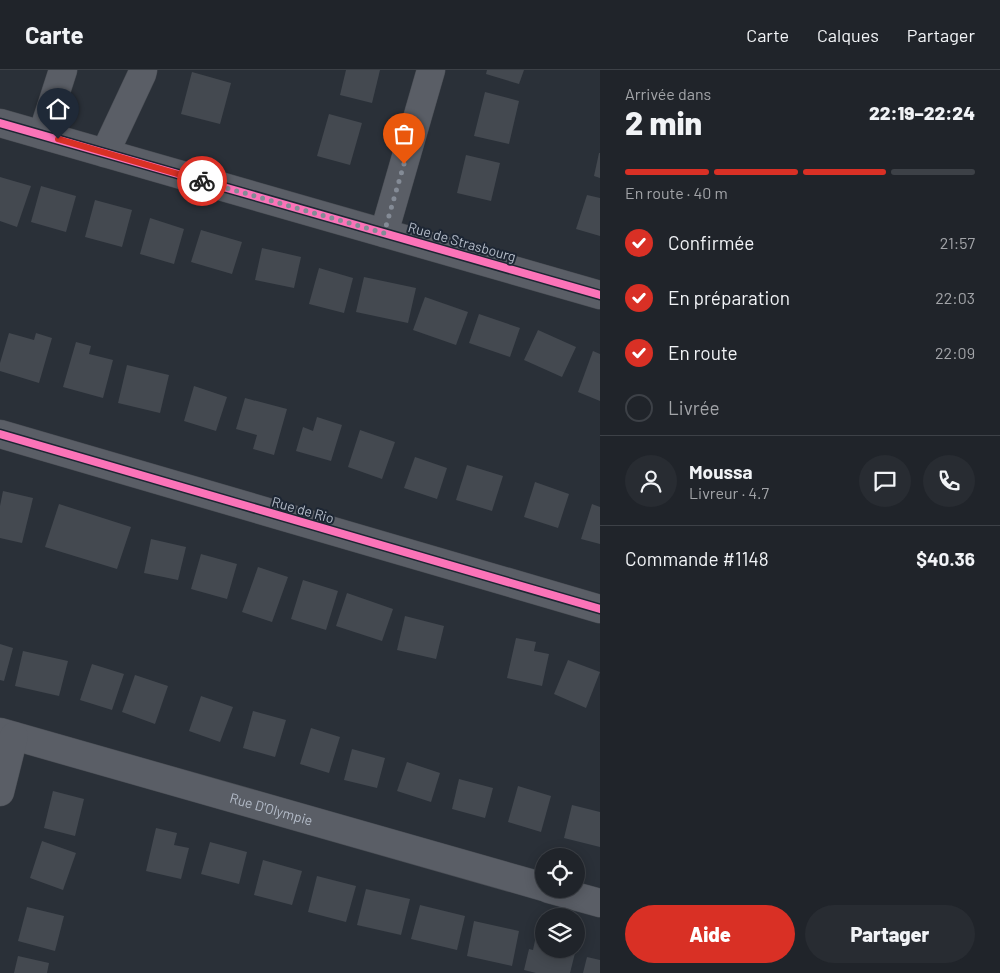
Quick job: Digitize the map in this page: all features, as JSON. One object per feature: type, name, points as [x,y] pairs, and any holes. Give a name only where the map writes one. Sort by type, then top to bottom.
[{"type":"street","points":[[42,135],[63,70]]},
{"type":"street","points":[[106,153],[143,70]]},
{"type":"street","points":[[384,233],[431,70]]},
{"type":"street","name":"Rue de Strasbourg","points":[[0,123],[600,295]]},
{"type":"street","name":"Rue de Rio","points":[[0,434],[600,608]]},
{"type":"street","points":[[0,792],[7,734]]},
{"type":"street","name":"Rue D'Olympie","points":[[7,734],[535,884]]},
{"type":"street","points":[[582,898],[600,903]]},
{"type":"building","points":[[346,70],[380,70],[372,103],[340,95]]},
{"type":"building","points":[[487,70],[524,70],[519,84],[486,74]]},
{"type":"building","points":[[192,72],[231,83],[220,124],[181,114]]},
{"type":"building","points":[[485,92],[519,101],[509,144],[474,136]]},
{"type":"building","points":[[329,114],[362,123],[350,165],[317,156]]},
{"type":"building","points":[[600,153],[600,178],[594,176]]},
{"type":"building","points":[[466,155],[500,163],[491,201],[457,193]]},
{"type":"building","points":[[0,177],[31,186],[17,227],[0,221]]},
{"type":"building","points":[[41,186],[76,196],[66,232],[31,222]]},
{"type":"building","points":[[587,195],[600,198],[600,236],[576,229]]},
{"type":"building","points":[[95,200],[132,210],[122,247],[85,237]]},
{"type":"building","points":[[150,218],[184,229],[174,264],[140,254]]},
{"type":"building","points":[[201,230],[242,242],[232,274],[191,262]]},
{"type":"building","points":[[262,248],[301,257],[294,288],[255,280]]},
{"type":"building","points":[[319,268],[353,278],[344,313],[309,304]]},
{"type":"building","points":[[364,277],[416,288],[408,323],[356,312]]},
{"type":"building","points":[[425,297],[468,312],[456,345],[413,330]]},
{"type":"building","points":[[479,314],[520,328],[510,357],[469,343]]},
{"type":"building","points":[[538,330],[576,347],[562,377],[524,360]]},
{"type":"building","points":[[9,333],[34,340],[36,333],[52,338],[39,383],[0,371],[0,363]]},
{"type":"building","points":[[76,342],[91,346],[89,354],[113,360],[103,398],[63,387]]},
{"type":"building","points":[[593,351],[600,354],[600,401],[578,392]]},
{"type":"building","points":[[127,365],[169,375],[160,413],[118,403]]},
{"type":"building","points":[[194,386],[227,397],[216,431],[184,421]]},
{"type":"building","points":[[245,398],[287,409],[274,455],[253,449],[257,435],[236,429]]},
{"type":"building","points":[[317,417],[342,425],[331,461],[296,451],[303,427],[313,431]]},
{"type":"building","points":[[360,430],[395,442],[382,479],[348,467]]},
{"type":"building","points":[[415,457],[447,468],[437,499],[404,488]]},
{"type":"building","points":[[467,465],[503,476],[492,511],[456,500]]},
{"type":"building","points":[[535,482],[569,494],[558,528],[524,517]]},
{"type":"building","points":[[3,491],[33,498],[22,543],[0,538],[0,506]]},
{"type":"building","points":[[59,504],[131,527],[117,569],[45,547]]},
{"type":"building","points":[[592,504],[600,507],[600,544],[581,539]]},
{"type":"building","points":[[151,539],[186,547],[178,580],[144,573]]},
{"type":"building","points":[[201,554],[237,564],[227,599],[191,589]]},
{"type":"building","points":[[258,567],[288,577],[272,622],[242,612]]},
{"type":"building","points":[[303,580],[338,591],[326,630],[291,619]]},
{"type":"building","points":[[347,593],[393,609],[382,641],[336,626]]},
{"type":"building","points":[[405,616],[444,626],[436,659],[397,650]]},
{"type":"building","points":[[516,638],[536,642],[534,651],[549,654],[542,686],[507,678]]},
{"type":"building","points":[[0,644],[13,648],[4,681],[0,680]]},
{"type":"building","points":[[23,651],[68,661],[59,696],[15,686]]},
{"type":"building","points":[[568,660],[600,672],[586,708],[554,694]]},
{"type":"building","points":[[92,664],[124,674],[112,710],[80,700]]},
{"type":"building","points":[[135,675],[168,686],[155,724],[122,712]]},
{"type":"building","points":[[201,696],[233,707],[220,742],[189,731]]},
{"type":"building","points":[[253,711],[286,720],[275,757],[243,748]]},
{"type":"building","points":[[311,728],[340,737],[329,773],[300,764]]},
{"type":"building","points":[[352,749],[385,758],[377,788],[344,780]]},
{"type":"building","points":[[407,762],[440,773],[431,802],[397,791]]},
{"type":"building","points":[[459,779],[493,788],[485,818],[452,809]]},
{"type":"building","points":[[518,786],[551,796],[541,832],[508,822]]},
{"type":"building","points":[[53,791],[84,799],[75,836],[44,828]]},
{"type":"building","points":[[572,805],[600,812],[600,847],[564,838]]},
{"type":"building","points":[[156,828],[177,833],[174,845],[189,848],[181,879],[146,871]]},
{"type":"building","points":[[42,841],[76,853],[63,890],[30,878]]},
{"type":"building","points":[[210,842],[247,852],[239,884],[201,874]]},
{"type":"building","points":[[263,860],[302,871],[292,905],[254,895]]},
{"type":"building","points":[[317,876],[356,886],[346,922],[308,912]]},
{"type":"building","points":[[366,889],[410,899],[401,935],[357,925]]},
{"type":"building","points":[[420,905],[465,916],[457,950],[411,939]]},
{"type":"building","points":[[27,907],[64,916],[55,951],[18,941]]},
{"type":"building","points":[[474,921],[519,931],[512,966],[467,956]]},
{"type":"building","points":[[535,941],[535,958],[574,958],[570,973],[536,973],[524,970],[529,949],[533,950]]},
{"type":"building","points":[[18,956],[49,963],[47,973],[14,973]]},
{"type":"building","points":[[587,957],[600,960],[600,973],[583,973]]},
{"type":"cycle path","points":[[0,123],[600,295]]},
{"type":"cycle path","points":[[0,434],[600,609]]},
{"type":"way so far","points":[[202,181],[384,233],[404,164]]},
{"type":"route","points":[[58,139],[202,181]]}]
